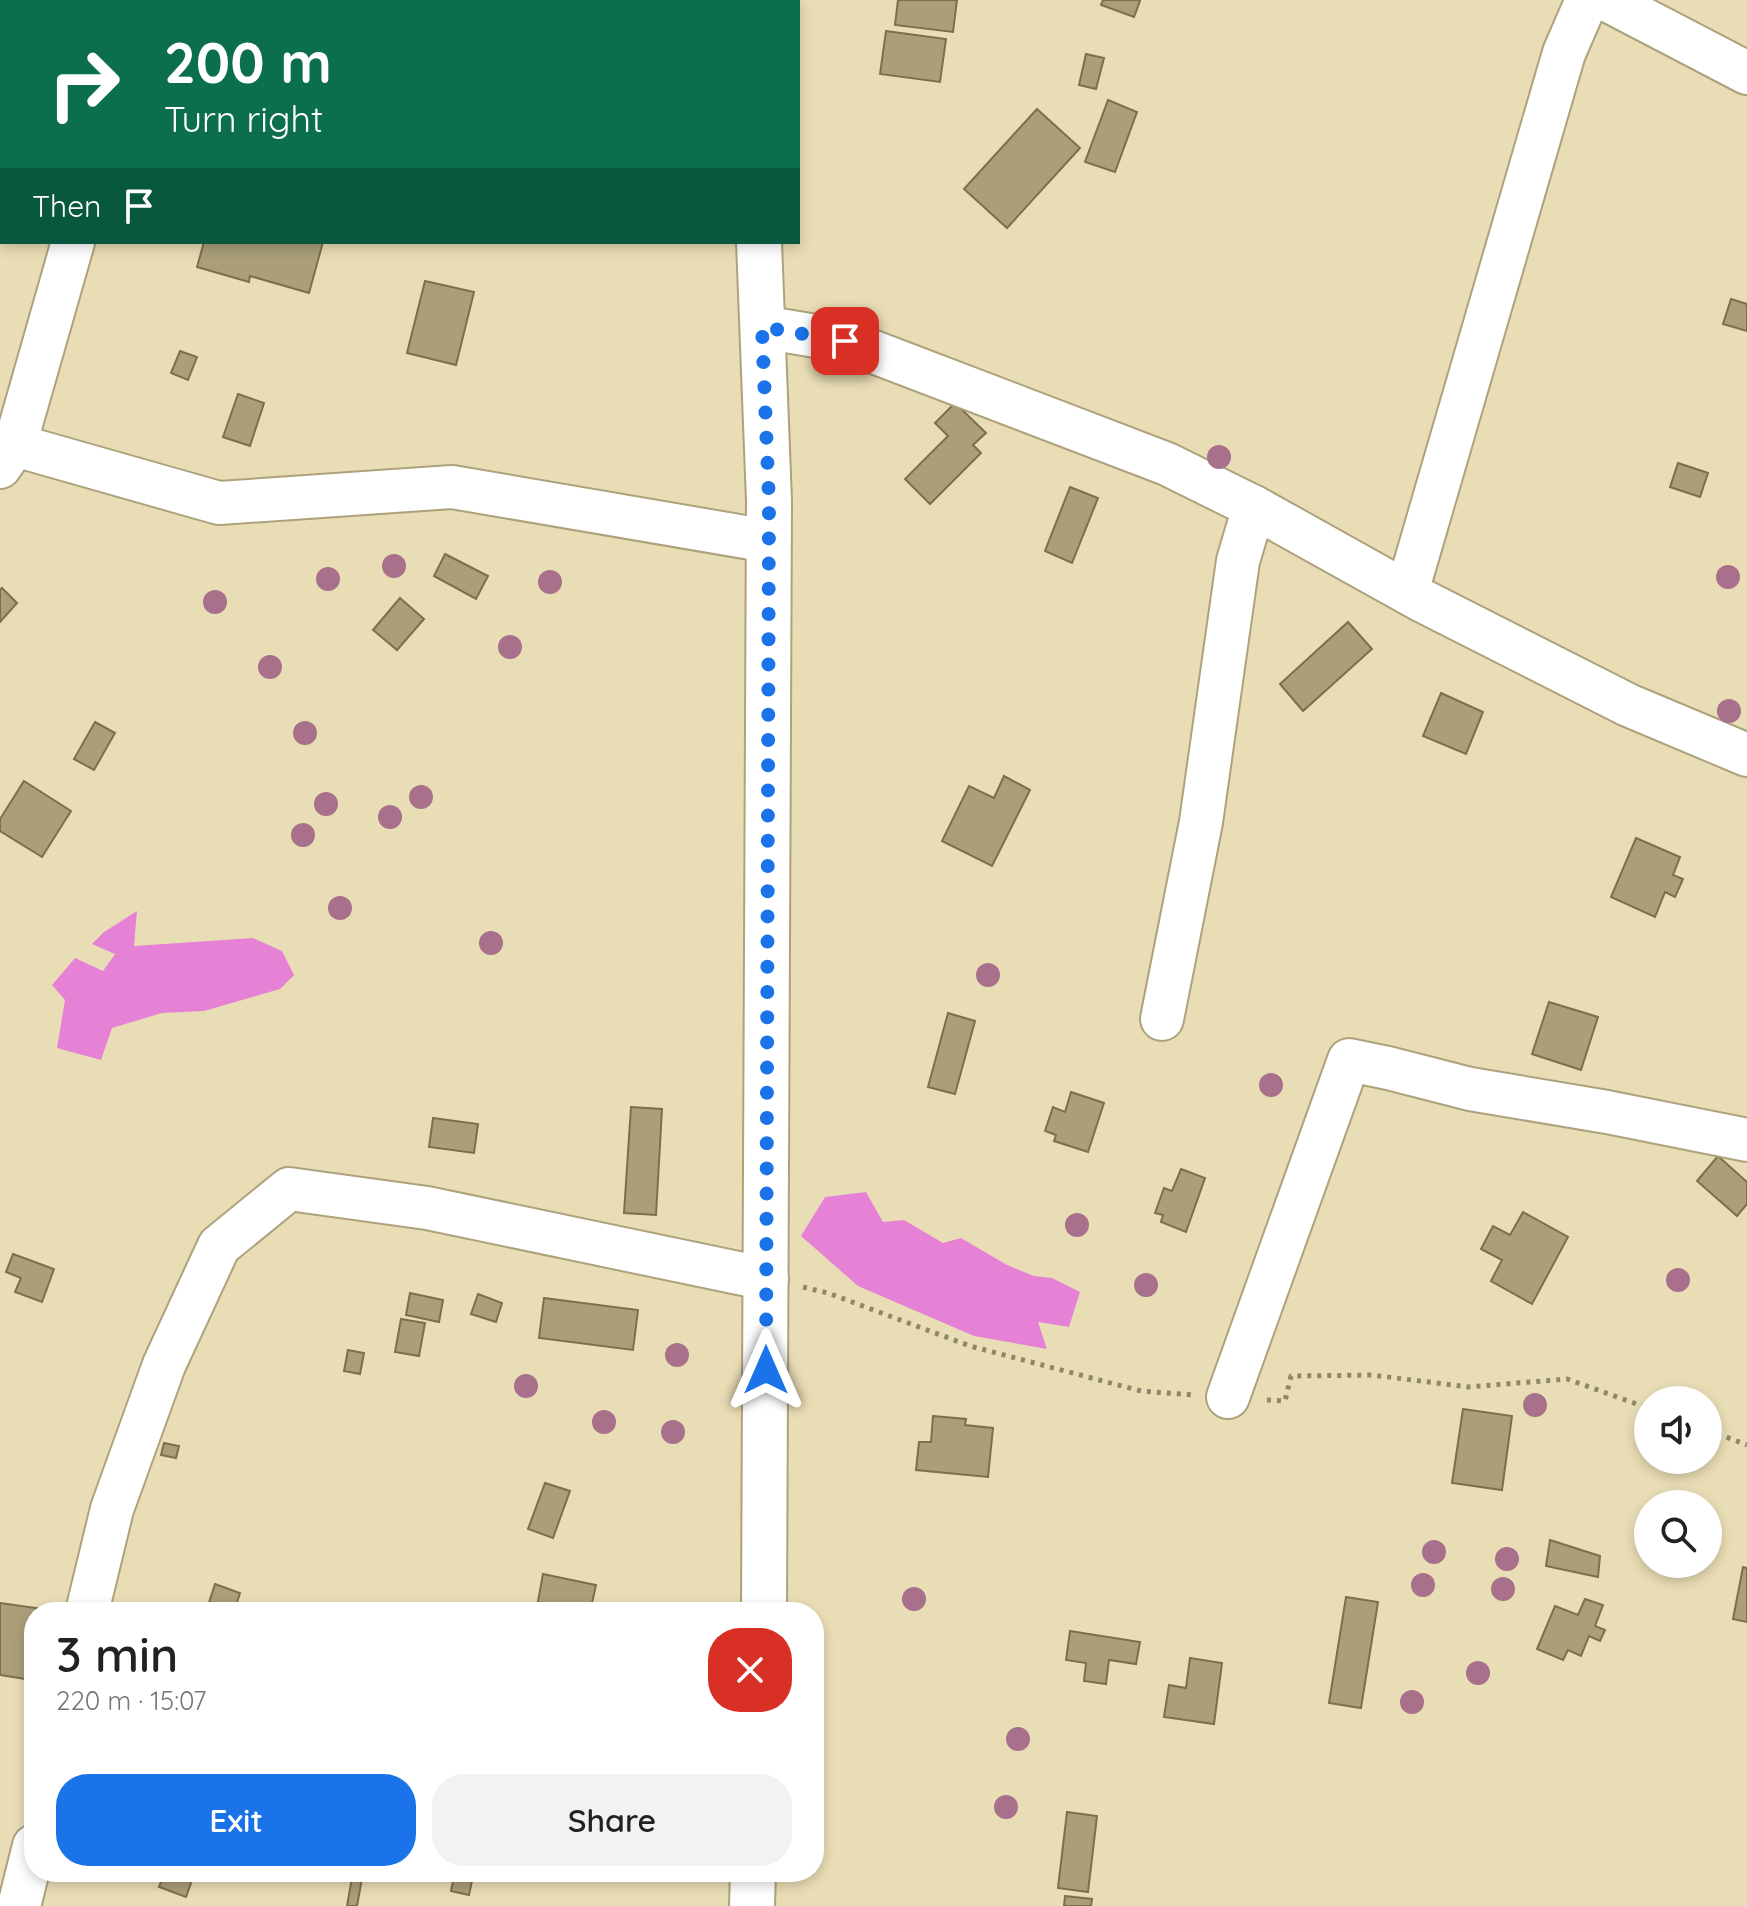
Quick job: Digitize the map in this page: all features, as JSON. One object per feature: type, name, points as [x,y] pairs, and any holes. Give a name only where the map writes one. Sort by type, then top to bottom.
[{"type":"main road","points":[[759,244],[769,501],[764,1602]]},
{"type":"main road","points":[[752,1906],[753,1882]]},
{"type":"street","points":[[1407,592],[1564,53],[1587,0]]},
{"type":"street","points":[[1607,0],[1747,73]]},
{"type":"street","points":[[72,244],[8,456],[219,503],[452,487],[768,541]]},
{"type":"street","points":[[762,327],[845,341],[1167,464],[1628,705],[1747,755]]},
{"type":"street","points":[[1162,1019],[1201,822],[1238,561],[1254,507]]},
{"type":"street","points":[[1228,1397],[1349,1060],[1470,1089],[1747,1140]]},
{"type":"street","points":[[89,1602],[112,1509],[164,1365],[219,1246],[289,1189],[427,1208],[767,1279]]},
{"type":"street","points":[[19,1906],[25,1882]]},
{"type":"path","points":[[767,1279],[828,1293],[970,1346],[1141,1391],[1285,1401],[1291,1376],[1372,1375],[1468,1387],[1567,1379],[1634,1403]]},
{"type":"path","points":[[1722,1435],[1747,1445]]},
{"type":"shaded area","points":[[137,911],[134,946],[253,938],[282,951],[294,975],[280,989],[204,1011],[162,1013],[112,1028],[101,1060],[57,1048],[65,1000],[52,985],[75,958],[103,971],[115,954],[92,944],[104,932]]},
{"type":"shaded area","points":[[866,1192],[883,1222],[904,1220],[943,1243],[961,1238],[1007,1265],[1034,1276],[1052,1278],[1080,1292],[1069,1327],[1038,1322],[1047,1349],[974,1336],[858,1286],[801,1236],[825,1197]]},
{"type":"building","points":[[898,0],[957,0],[953,32],[895,25]]},
{"type":"building","points":[[1103,0],[1140,1],[1134,17],[1101,5]]},
{"type":"building","points":[[886,31],[946,39],[940,82],[880,74]]},
{"type":"building","points":[[1086,54],[1104,58],[1096,89],[1079,85]]},
{"type":"building","points":[[1108,100],[1137,112],[1115,172],[1085,162]]},
{"type":"building","points":[[1037,109],[1080,148],[1007,228],[964,189]]},
{"type":"building","points":[[203,244],[322,244],[309,293],[250,276],[249,282],[197,267]]},
{"type":"building","points":[[425,281],[474,292],[456,365],[407,353]]},
{"type":"building","points":[[1731,299],[1747,304],[1747,331],[1723,324]]},
{"type":"building","points":[[180,351],[197,357],[188,380],[171,373]]},
{"type":"building","points":[[238,394],[264,403],[250,446],[223,437]]},
{"type":"building","points":[[955,403],[986,433],[973,445],[981,453],[930,504],[905,479],[948,436],[935,423]]},
{"type":"building","points":[[1678,463],[1708,473],[1700,497],[1670,487]]},
{"type":"building","points":[[1070,487],[1098,498],[1072,563],[1045,551]]},
{"type":"building","points":[[445,554],[488,576],[476,599],[434,576]]},
{"type":"building","points":[[2,588],[17,603],[0,622],[0,590]]},
{"type":"building","points":[[400,598],[424,619],[397,650],[373,630]]},
{"type":"building","points":[[1348,622],[1372,649],[1303,711],[1280,684]]},
{"type":"building","points":[[1441,693],[1483,712],[1466,754],[1423,736]]},
{"type":"building","points":[[95,722],[115,733],[94,770],[74,759]]},
{"type":"building","points":[[1004,776],[1030,790],[992,866],[942,841],[969,786],[994,798]]},
{"type":"building","points":[[24,781],[71,811],[42,857],[0,831],[0,819]]},
{"type":"building","points":[[1636,838],[1680,857],[1673,875],[1683,879],[1675,897],[1665,892],[1655,917],[1611,897]]},
{"type":"building","points":[[1549,1002],[1598,1017],[1581,1070],[1532,1054]]},
{"type":"building","points":[[948,1013],[975,1021],[955,1094],[928,1087]]},
{"type":"building","points":[[1071,1092],[1104,1103],[1088,1152],[1054,1141],[1056,1135],[1045,1131],[1053,1107],[1065,1112]]},
{"type":"building","points":[[631,1107],[662,1109],[656,1215],[624,1213]]},
{"type":"building","points":[[433,1118],[478,1124],[474,1153],[429,1147]]},
{"type":"building","points":[[1718,1156],[1747,1182],[1747,1204],[1737,1216],[1697,1181]]},
{"type":"building","points":[[1181,1169],[1205,1178],[1186,1232],[1161,1222],[1163,1215],[1155,1213],[1164,1188],[1172,1191]]},
{"type":"building","points":[[1523,1212],[1568,1237],[1532,1304],[1491,1281],[1502,1260],[1481,1249],[1493,1226],[1510,1235]]},
{"type":"building","points":[[13,1254],[54,1269],[42,1302],[15,1292],[21,1278],[6,1272]]},
{"type":"building","points":[[410,1293],[443,1300],[439,1322],[406,1315]]},
{"type":"building","points":[[478,1294],[502,1303],[496,1322],[471,1314]]},
{"type":"building","points":[[544,1298],[638,1310],[633,1350],[539,1338]]},
{"type":"building","points":[[401,1319],[425,1323],[419,1356],[395,1352]]},
{"type":"building","points":[[348,1350],[364,1353],[360,1374],[344,1371]]},
{"type":"building","points":[[1463,1409],[1512,1416],[1502,1490],[1452,1483]]},
{"type":"building","points":[[933,1416],[966,1419],[965,1425],[993,1428],[988,1477],[916,1470],[919,1442],[931,1442]]},
{"type":"building","points":[[164,1443],[179,1446],[176,1458],[161,1455]]},
{"type":"building","points":[[545,1483],[570,1491],[553,1538],[528,1529]]},
{"type":"building","points":[[1550,1540],[1600,1556],[1598,1577],[1546,1566]]},
{"type":"building","points":[[1743,1567],[1747,1568],[1747,1622],[1733,1619]]},
{"type":"building","points":[[543,1574],[596,1585],[592,1602],[538,1602]]},
{"type":"building","points":[[215,1584],[240,1593],[237,1602],[209,1602]]},
{"type":"building","points":[[1346,1597],[1378,1602],[1361,1708],[1329,1703]]},
{"type":"building","points":[[1585,1599],[1603,1605],[1595,1626],[1605,1630],[1600,1641],[1589,1636],[1581,1656],[1568,1650],[1563,1660],[1537,1649],[1555,1606],[1578,1615]]},
{"type":"building","points":[[0,1603],[24,1606],[24,1679],[0,1675]]},
{"type":"building","points":[[1070,1631],[1140,1642],[1136,1664],[1109,1660],[1106,1684],[1084,1681],[1086,1663],[1066,1660]]},
{"type":"building","points":[[1190,1658],[1222,1663],[1214,1724],[1164,1717],[1169,1685],[1186,1688]]},
{"type":"building","points":[[1067,1812],[1097,1816],[1088,1892],[1058,1888]]},
{"type":"building","points":[[161,1882],[191,1882],[186,1897],[159,1887]]},
{"type":"building","points":[[351,1882],[361,1882],[357,1906],[347,1906]]},
{"type":"building","points":[[453,1882],[472,1882],[469,1895],[451,1891]]},
{"type":"building","points":[[1065,1896],[1092,1899],[1091,1906],[1064,1906]]},
{"type":"route","points":[[766,1370],[769,501],[762,327],[845,341]]}]
